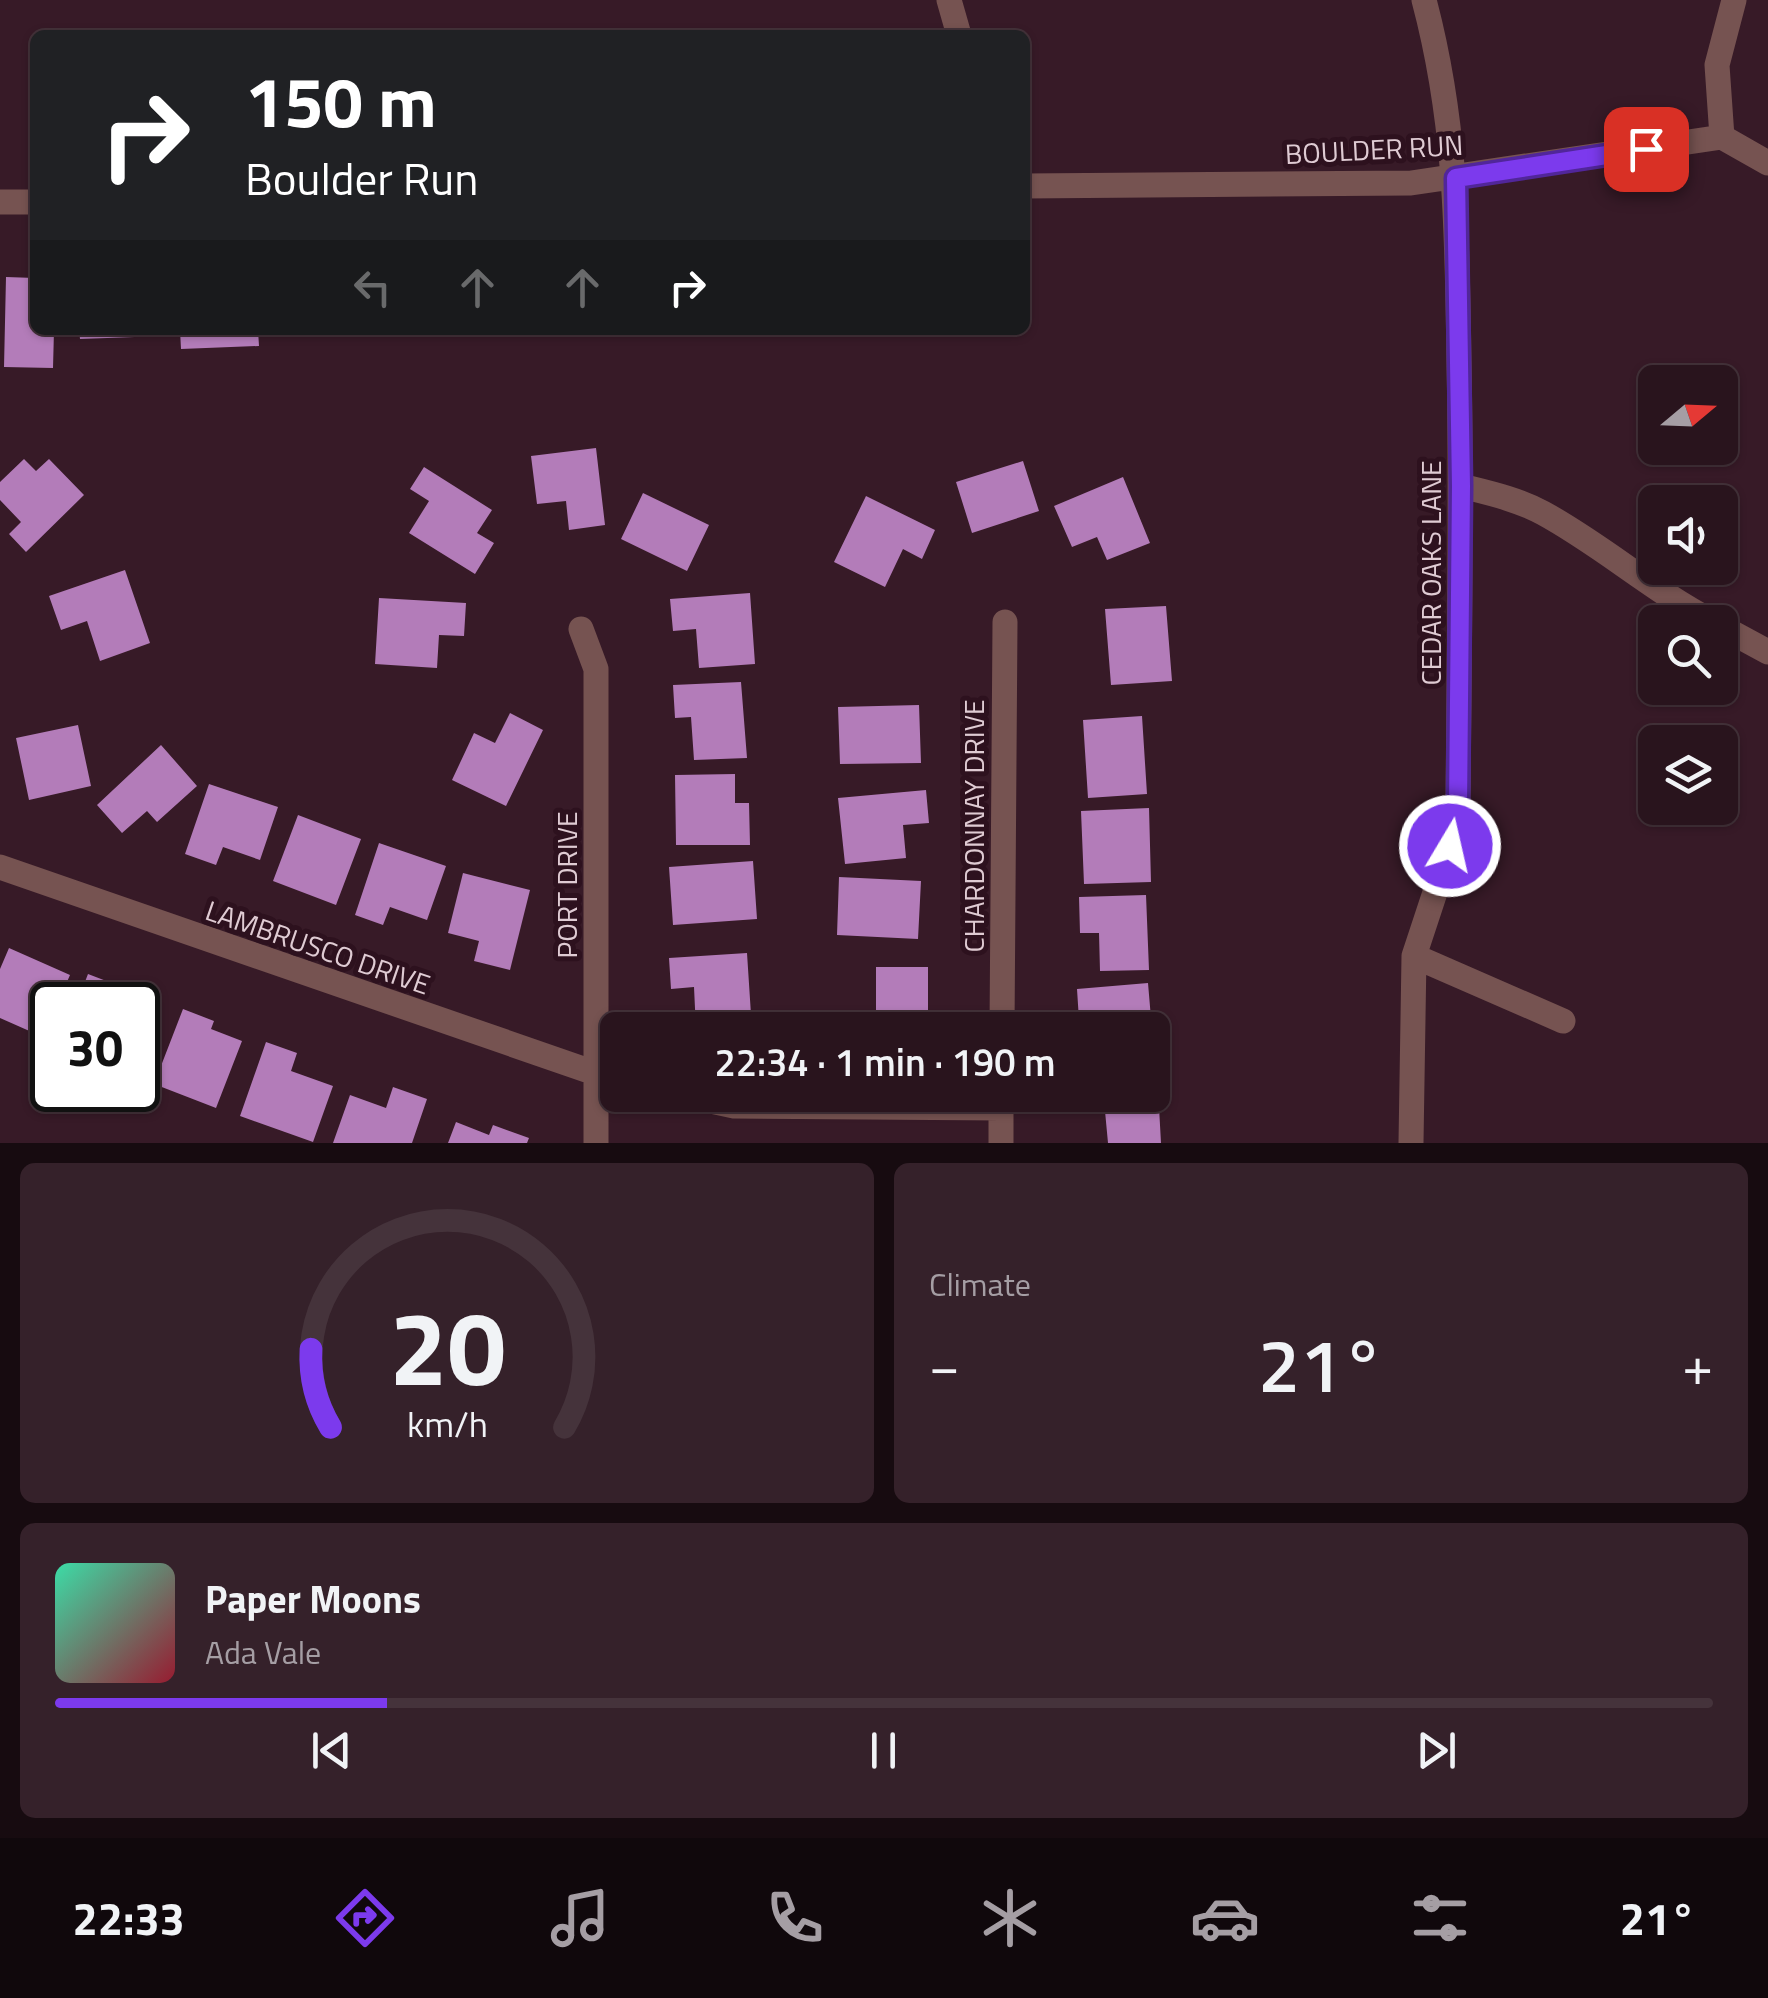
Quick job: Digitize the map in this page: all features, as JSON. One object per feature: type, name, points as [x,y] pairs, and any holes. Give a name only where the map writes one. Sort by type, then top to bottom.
[{"type":"street","points":[[949,0],[958,30]]},
{"type":"street","name":"CEDAR OAKS LANE","points":[[1411,1143],[1414,956],[1450,846],[1458,808],[1461,486],[1456,178],[1438,53],[1424,0]]},
{"type":"street","points":[[1734,0],[1717,65],[1722,137],[1768,164]]},
{"type":"street","name":"BOULDER RUN","points":[[1030,186],[1411,182],[1722,137]]},
{"type":"street","points":[[0,202],[30,202]]},
{"type":"street","points":[[1461,486],[1517,501],[1544,513],[1680,605]]},
{"type":"street","name":"CHARDONNAY DRIVE","points":[[1002,1012],[1005,622]]},
{"type":"street","name":"PORT DRIVE","points":[[581,630],[596,670],[605,1012]]},
{"type":"street","points":[[1738,636],[1768,652]]},
{"type":"street","name":"LAMBRUSCO DRIVE","points":[[0,868],[600,1076]]},
{"type":"street","points":[[1414,956],[1563,1021]]},
{"type":"street","name":"PORT DRIVE","points":[[596,1143],[601,1112]]},
{"type":"street","points":[[1001,1112],[1001,1143]]},
{"type":"building","points":[[6,277],[30,278],[30,335],[54,335],[53,368],[4,367]]},
{"type":"building","points":[[80,335],[162,335],[162,336],[80,339]]},
{"type":"building","points":[[180,335],[258,335],[259,346],[181,349]]},
{"type":"building","points":[[596,448],[605,525],[569,530],[566,501],[537,504],[531,456]]},
{"type":"building","points":[[24,459],[36,471],[49,459],[84,495],[26,552],[9,534],[21,522],[0,500],[0,482]]},
{"type":"building","points":[[1023,461],[1039,511],[972,533],[956,482]]},
{"type":"building","points":[[424,467],[492,510],[477,533],[494,543],[475,574],[409,533],[429,501],[410,489]]},
{"type":"building","points":[[1123,477],[1150,543],[1107,560],[1097,537],[1072,547],[1054,506]]},
{"type":"building","points":[[643,493],[709,525],[687,571],[621,539]]},
{"type":"building","points":[[866,496],[935,530],[922,559],[903,549],[885,587],[834,562]]},
{"type":"building","points":[[125,570],[150,643],[100,661],[87,621],[61,630],[49,596]]},
{"type":"building","points":[[750,593],[755,664],[699,668],[696,629],[673,631],[670,599]]},
{"type":"building","points":[[379,598],[466,603],[464,636],[439,635],[437,668],[375,664]]},
{"type":"building","points":[[1166,606],[1172,681],[1111,685],[1105,609]]},
{"type":"building","points":[[741,682],[747,758],[694,760],[691,717],[675,718],[673,685]]},
{"type":"building","points":[[919,705],[921,763],[840,764],[838,707]]},
{"type":"building","points":[[510,713],[543,730],[506,806],[452,780],[474,733],[495,743]]},
{"type":"building","points":[[1142,716],[1147,794],[1088,798],[1083,720]]},
{"type":"building","points":[[78,725],[91,786],[29,800],[16,738]]},
{"type":"building","points":[[161,745],[197,786],[157,822],[147,811],[122,833],[97,805]]},
{"type":"building","points":[[735,774],[735,803],[749,803],[750,845],[676,845],[675,775]]},
{"type":"building","points":[[209,784],[278,807],[260,860],[223,847],[216,865],[185,854]]},
{"type":"building","points":[[926,790],[929,823],[903,825],[906,858],[845,864],[838,798]]},
{"type":"building","points":[[1149,808],[1151,882],[1084,884],[1081,811]]},
{"type":"building","points":[[298,815],[361,839],[336,905],[273,881]]},
{"type":"building","points":[[379,843],[446,866],[427,920],[390,907],[383,925],[355,915]]},
{"type":"building","points":[[753,861],[757,919],[673,925],[669,867]]},
{"type":"building","points":[[463,873],[530,890],[510,970],[474,961],[479,941],[448,933]]},
{"type":"building","points":[[839,877],[921,881],[918,939],[837,935]]},
{"type":"building","points":[[1146,895],[1149,970],[1100,971],[1099,933],[1080,933],[1079,897]]},
{"type":"building","points":[[9,948],[70,975],[67,982],[30,982],[30,1031],[0,1018],[0,969]]},
{"type":"building","points":[[747,953],[751,1012],[695,1012],[694,987],[671,989],[669,958]]},
{"type":"building","points":[[876,967],[928,967],[928,1012],[876,1012]]},
{"type":"building","points":[[88,974],[109,982],[85,982]]},
{"type":"building","points":[[1148,983],[1150,1012],[1078,1012],[1077,989]]},
{"type":"building","points":[[183,1009],[214,1021],[211,1029],[242,1041],[216,1108],[160,1086],[160,1068]]},
{"type":"building","points":[[266,1042],[297,1053],[291,1071],[333,1086],[313,1142],[240,1116]]},
{"type":"building","points":[[393,1087],[427,1099],[412,1143],[333,1143],[350,1095],[386,1108]]},
{"type":"building","points":[[1105,1112],[1159,1112],[1161,1143],[1108,1143]]},
{"type":"building","points":[[456,1122],[489,1135],[493,1125],[529,1138],[527,1143],[448,1143]]},
{"type":"route","points":[[1450,846],[1458,808],[1461,522],[1456,178],[1646,149]]}]
